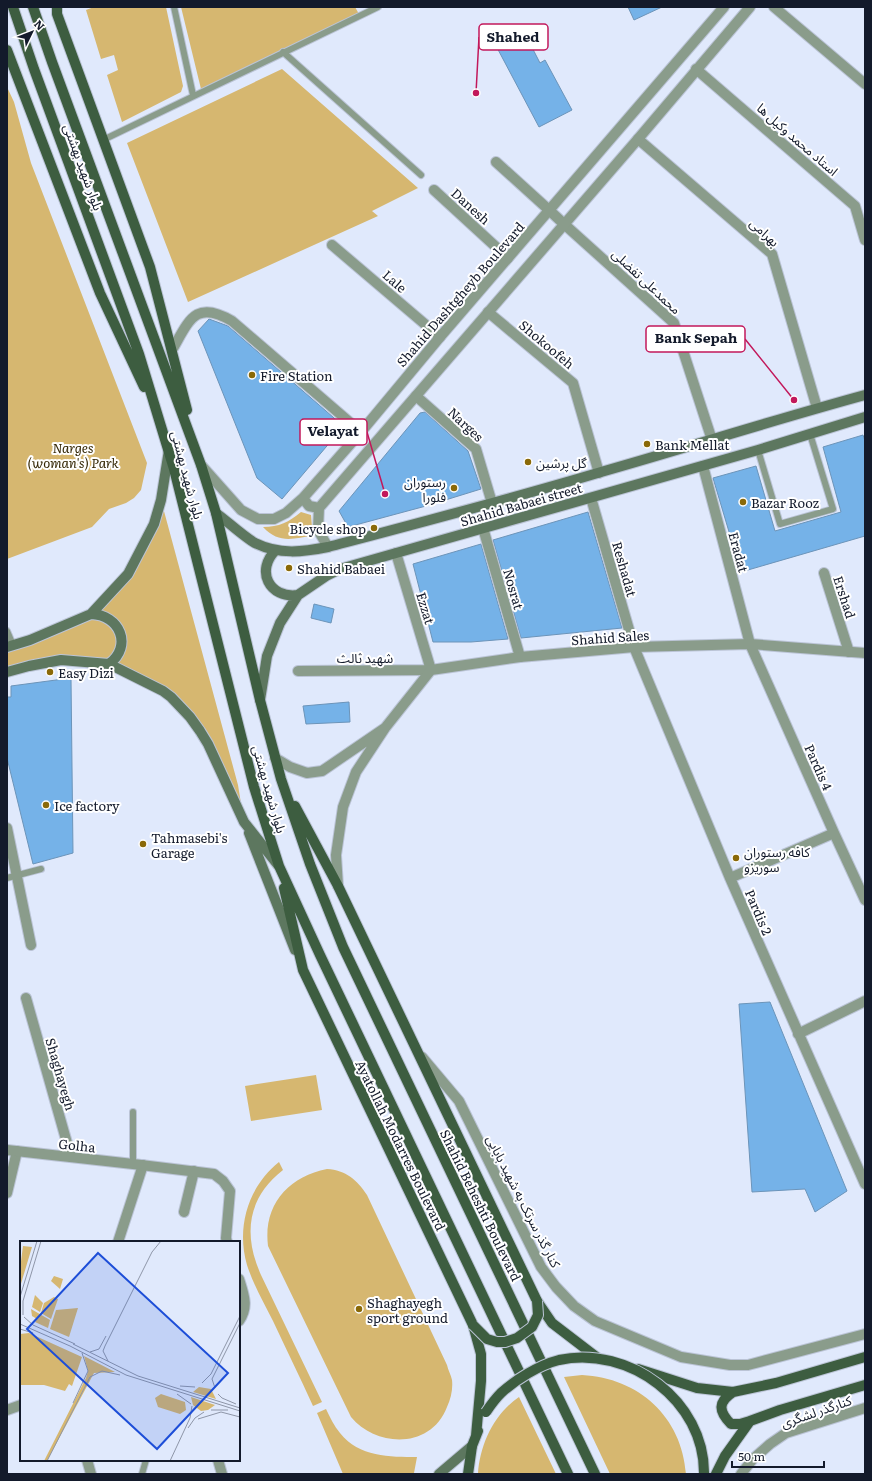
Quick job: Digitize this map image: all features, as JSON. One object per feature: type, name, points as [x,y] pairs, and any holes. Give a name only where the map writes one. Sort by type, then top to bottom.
[{"type":"main road","name":"بلوار شهید بهشتی","points":[[13,7],[34,69],[139,354],[169,450],[254,787],[279,866],[568,1474]]},
{"type":"main road","name":"بلوار شهید بهشتی","points":[[33,7],[201,465],[216,513],[275,758],[310,864],[343,947],[595,1474]]},
{"type":"main road","points":[[55,9],[150,267],[201,465]]},
{"type":"main road","points":[[7,50],[100,293],[160,422]]},
{"type":"main road","name":"Shahid Babaei street","points":[[216,513],[255,542],[276,550],[305,551],[328,547],[599,473],[816,408],[865,395]]},
{"type":"main road","name":"Shahid Babaei street","points":[[260,700],[267,656],[280,623],[298,595],[326,576],[340,569],[703,466],[865,417]]},
{"type":"main road","points":[[91,614],[128,574],[152,528],[162,500],[169,450]]},
{"type":"main road","points":[[276,550],[271,554],[266,566],[267,578],[270,584],[279,593],[285,595],[298,595]]},
{"type":"main road","points":[[10,646],[30,640],[91,614],[98,614],[108,617],[115,624],[120,633],[122,642],[119,652],[114,660],[109,664]]},
{"type":"main road","points":[[7,672],[61,660],[109,664],[163,691],[171,697],[190,717],[208,744],[244,822],[303,970]]},
{"type":"main road","points":[[281,779],[338,886],[537,1301],[552,1323],[599,1359]]},
{"type":"main road","points":[[244,822],[279,866]]},
{"type":"main road","name":"Ayatollah Modarres Boulevard","points":[[279,866],[303,970],[473,1325],[481,1354],[481,1381],[474,1441]]},
{"type":"main road","points":[[473,1325],[487,1339],[497,1342],[505,1342],[513,1339],[532,1327],[538,1315],[537,1301]]},
{"type":"main road","points":[[468,1474],[474,1441],[486,1412],[500,1394],[521,1377],[558,1360],[577,1358],[599,1359],[697,1388],[733,1392],[776,1383],[865,1357]]},
{"type":"main road","points":[[632,1368],[661,1385],[678,1402],[691,1421],[698,1439],[704,1464],[704,1474]]},
{"type":"main road","points":[[733,1392],[725,1398],[722,1407],[724,1417],[731,1424],[740,1424],[780,1410],[865,1385]]},
{"type":"main road","points":[[716,1474],[725,1456],[750,1421]]},
{"type":"main road","points":[[439,1474],[474,1441]]},
{"type":"street","name":"Shahid Dashtgheyb Boulevard","points":[[201,465],[241,510],[258,519],[274,519],[286,513],[303,498],[361,432],[440,337],[724,7]]},
{"type":"street","points":[[328,547],[318,530],[320,508],[750,7]]},
{"type":"street","points":[[774,7],[865,84]]},
{"type":"street","name":"استاد محمد وکیل ها","points":[[696,69],[855,206],[865,240]]},
{"type":"street","name":"بهرامی","points":[[638,139],[772,254],[816,408]]},
{"type":"street","name":"محمدعلی تفضلی","points":[[496,162],[674,323],[712,440]]},
{"type":"street","name":"Danesh","points":[[434,190],[508,258]]},
{"type":"street","name":"Lale","points":[[332,245],[440,337]]},
{"type":"street","points":[[172,350],[194,316],[206,312],[213,312],[223,316],[232,321],[361,432]]},
{"type":"street","name":"Shokoofeh","points":[[488,312],[573,382],[599,473]]},
{"type":"street","name":"Narges","points":[[416,396],[476,449],[492,503]]},
{"type":"street","name":"Eradat","points":[[703,466],[750,644]]},
{"type":"street","points":[[303,498],[309,506],[320,508]]},
{"type":"street","name":"Reshadat","points":[[591,498],[634,647]]},
{"type":"street","name":"Nosrat","points":[[483,528],[520,657]]},
{"type":"street","name":"Ezzat","points":[[396,553],[431,670]]},
{"type":"street","name":"Ershad","points":[[824,573],[849,652]]},
{"type":"street","name":"Shahid Sales","points":[[431,670],[520,657],[634,647],[750,644],[865,654]]},
{"type":"street","name":"Pardis 4","points":[[750,644],[865,900]]},
{"type":"street","name":"Pardis 2","points":[[634,647],[730,878],[865,1184]]},
{"type":"street","name":"شهید ثالث","points":[[298,670],[431,670]]},
{"type":"street","points":[[338,886],[336,855],[343,807],[356,772],[385,728],[431,670]]},
{"type":"street","points":[[275,758],[290,768],[307,773],[322,771],[385,728]]},
{"type":"street","points":[[7,828],[12,877],[31,945]]},
{"type":"street","points":[[730,878],[834,833]]},
{"type":"street","name":"Shaghayegh","points":[[26,998],[71,1157]]},
{"type":"street","points":[[798,1034],[865,1002]]},
{"type":"street","name":"کنار گذر سرتک به شهید بابایی","points":[[417,1051],[459,1101],[541,1267],[556,1287],[574,1306],[594,1321],[681,1357],[730,1366],[748,1365],[865,1334]]},
{"type":"street","points":[[7,1193],[12,1151]]},
{"type":"street","name":"Golha","points":[[12,1151],[138,1164],[214,1174],[223,1181],[230,1191],[227,1241]]},
{"type":"street","points":[[118,1241],[138,1164]]},
{"type":"street","points":[[184,1212],[194,1171]]},
{"type":"street","points":[[240,1282],[246,1302],[244,1315],[240,1320]]},
{"type":"street","points":[[7,1410],[20,1405]]},
{"type":"street","name":"کنارگذر لشگری","points":[[741,1474],[759,1454],[786,1433],[865,1408]]},
{"type":"street","points":[[87,1461],[91,1474]]},
{"type":"street","points":[[218,1461],[222,1474]]},
{"type":"lane","points":[[174,7],[193,96]]},
{"type":"lane","points":[[103,140],[378,7]]},
{"type":"lane","points":[[283,52],[421,176]]},
{"type":"lane","points":[[758,450],[780,524],[832,509],[810,434]]},
{"type":"lane","points":[[7,631],[10,646]]},
{"type":"lane","points":[[12,877],[41,869]]},
{"type":"lane","points":[[133,1112],[138,1164]]},
{"type":"lane","points":[[142,1474],[146,1461]]},
{"type":"green space","points":[[94,7],[166,7],[183,86],[181,92],[122,122],[107,75],[118,70],[114,55],[101,59],[86,10]]},
{"type":"green space","points":[[181,7],[355,7],[359,14],[201,89]]},
{"type":"green space","points":[[282,69],[418,188],[372,211],[378,216],[188,302],[127,143]]},
{"type":"green space","name":"Narges (woman's) Park","points":[[7,87],[14,102],[31,163],[147,463],[141,490],[134,498],[126,503],[109,509],[92,527],[7,559]]},
{"type":"green space","points":[[161,500],[238,785],[244,822],[225,779],[178,704],[109,664],[61,660],[7,672],[7,647],[91,614],[127,574]]},
{"type":"green space","points":[[301,512],[311,515],[314,535],[287,539],[275,536],[263,527],[284,523]]},
{"type":"green space","points":[[316,1075],[322,1110],[251,1121],[245,1086]]},
{"type":"green space","points":[[279,1162],[283,1170],[271,1181],[255,1205],[252,1218],[252,1246],[255,1260],[261,1275],[322,1402],[313,1406],[252,1279],[244,1251],[244,1222],[252,1196],[259,1183]]},
{"type":"green space","name":"Shaghayegh sport ground","points":[[327,1169],[340,1171],[355,1180],[367,1195],[451,1376],[451,1397],[439,1421],[429,1431],[416,1437],[389,1439],[362,1427],[351,1417],[268,1246],[270,1218],[274,1206],[281,1195],[290,1186],[301,1179],[313,1173]]},
{"type":"green space","points":[[582,1375],[603,1378],[622,1384],[639,1393],[654,1404],[666,1418],[676,1435],[683,1454],[686,1474],[610,1474],[564,1377]]},
{"type":"green space","points":[[519,1397],[556,1474],[478,1474],[479,1463],[485,1441],[490,1431],[502,1412]]},
{"type":"green space","points":[[326,1409],[340,1433],[356,1447],[386,1456],[417,1457],[414,1473],[343,1474],[317,1413]]},
{"type":"building","points":[[628,7],[662,7],[634,20]]},
{"type":"building","points":[[522,28],[540,63],[545,60],[572,110],[539,127],[494,42]]},
{"type":"building","name":"Fire Station","points":[[209,319],[228,326],[343,427],[282,499],[257,478],[198,331]]},
{"type":"building","points":[[425,412],[468,451],[481,489],[426,506],[348,527],[339,511],[420,413]]},
{"type":"building","name":"Bazar Rooz","points":[[863,435],[865,441],[865,536],[741,572],[713,478],[756,466],[775,531],[841,512],[823,447]]},
{"type":"building","points":[[588,512],[622,628],[521,638],[493,540]]},
{"type":"building","points":[[481,544],[508,639],[471,642],[433,642],[413,564]]},
{"type":"building","points":[[314,604],[334,609],[331,623],[311,618]]},
{"type":"building","name":"Ice factory","points":[[71,678],[73,853],[33,864],[7,758],[7,697],[11,697],[11,686]]},
{"type":"building","points":[[349,702],[350,722],[306,724],[303,706]]},
{"type":"building","points":[[770,1002],[847,1191],[815,1212],[805,1189],[752,1192],[739,1004]]},
{"type":"place","name":"Shahed","points":[[476,93]]},
{"type":"place","name":"Fire Station","points":[[252,375]]},
{"type":"place","name":"Bank Sepah","points":[[794,400]]},
{"type":"place","name":"Bank Mellat","points":[[647,444]]},
{"type":"place","name":"گل پرشین","points":[[528,462]]},
{"type":"place","name":"رستوران فلورا","points":[[454,488]]},
{"type":"place","name":"Velayat","points":[[385,494]]},
{"type":"place","name":"Bazar Rooz","points":[[743,502]]},
{"type":"place","name":"Bicycle shop","points":[[374,528]]},
{"type":"place","name":"Shahid Babaei","points":[[289,568]]},
{"type":"place","name":"Easy Dizi","points":[[50,672]]},
{"type":"place","name":"Ice factory","points":[[46,805]]},
{"type":"place","name":"Tahmasebi's Garage","points":[[143,844]]},
{"type":"place","name":"کافه رستوران سوریزو","points":[[736,858]]},
{"type":"place","name":"Shaghayegh sport ground","points":[[359,1309]]}]
